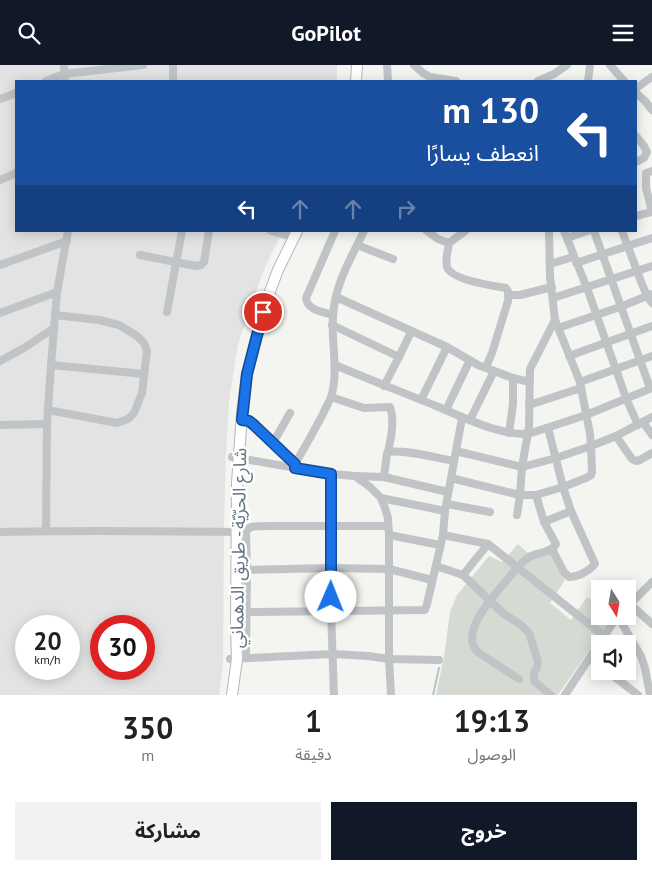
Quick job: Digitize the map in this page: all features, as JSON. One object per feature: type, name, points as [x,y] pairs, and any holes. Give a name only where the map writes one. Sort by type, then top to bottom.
[{"type":"main road","points":[[354,80],[355,65]]},
{"type":"main road","name":"شارع الحرّيّة - طريق الدهماني","points":[[236,458],[247,374],[266,302],[292,233]]},
{"type":"main road","name":"شارع الحرّيّة - طريق الدهماني","points":[[232,695],[238,659],[234,532],[239,395],[247,351],[266,287],[292,233]]},
{"type":"main road","name":"شارع الحرّيّة - طريق الدهماني","points":[[226,695],[238,659]]},
{"type":"street","points":[[64,65],[65,78]]},
{"type":"street","points":[[52,80],[143,65]]},
{"type":"street","points":[[173,65],[173,80]]},
{"type":"street","points":[[387,65],[388,80]]},
{"type":"street","points":[[414,65],[426,75],[444,80]]},
{"type":"street","points":[[540,80],[567,65]]},
{"type":"street","points":[[589,77],[590,65]]},
{"type":"street","points":[[610,65],[623,80]]},
{"type":"street","points":[[637,87],[652,77]]},
{"type":"street","points":[[0,99],[15,93]]},
{"type":"street","points":[[637,94],[652,110]]},
{"type":"street","points":[[637,137],[647,152],[644,158],[639,161],[649,172],[646,188],[652,212],[637,216]]},
{"type":"street","points":[[0,180],[15,173]]},
{"type":"street","points":[[46,531],[47,424],[51,365],[57,293],[68,232]]},
{"type":"street","points":[[167,313],[182,232]]},
{"type":"street","points":[[140,255],[201,265],[204,262],[210,232]]},
{"type":"street","points":[[332,315],[313,308],[308,304],[306,298],[335,232]]},
{"type":"street","points":[[295,466],[331,397],[335,365],[332,315],[340,283],[364,232]]},
{"type":"street","points":[[428,232],[438,239],[449,243]]},
{"type":"street","points":[[464,232],[449,243],[447,267],[453,274],[466,279],[506,288],[509,293],[492,353],[486,367]]},
{"type":"street","points":[[451,478],[520,495],[536,495],[563,487],[591,475],[592,440],[580,385],[556,324],[549,232]]},
{"type":"street","points":[[582,232],[566,235],[587,287],[631,412],[652,435]]},
{"type":"street","points":[[335,365],[466,419],[509,433],[528,434],[548,428],[586,415],[651,388],[620,307],[594,232]]},
{"type":"street","points":[[517,515],[522,467],[528,434],[530,369],[556,324],[596,315],[650,298],[622,232]]},
{"type":"street","points":[[550,264],[603,255],[652,238]]},
{"type":"street","points":[[0,265],[67,241]]},
{"type":"street","points":[[357,245],[392,259]]},
{"type":"street","points":[[553,298],[652,266]]},
{"type":"street","points":[[508,295],[520,295],[552,287]]},
{"type":"street","points":[[0,313],[57,293]]},
{"type":"street","points":[[336,297],[446,347],[478,365],[530,382]]},
{"type":"street","points":[[48,410],[116,423],[128,419],[134,413],[142,393],[147,351],[144,343],[137,336],[119,325],[99,320],[55,315]]},
{"type":"street","points":[[332,325],[398,357]]},
{"type":"street","points":[[569,356],[652,326]]},
{"type":"street","points":[[0,361],[54,328]]},
{"type":"street","points":[[384,385],[411,332]]},
{"type":"street","points":[[421,400],[446,347]]},
{"type":"street","points":[[530,405],[615,369],[652,356]]},
{"type":"street","points":[[446,410],[470,360]]},
{"type":"street","points":[[51,365],[144,374]]},
{"type":"street","points":[[246,612],[424,610],[443,535],[448,492],[456,451],[466,419],[494,371]]},
{"type":"street","points":[[509,433],[513,404],[513,378]]},
{"type":"street","points":[[331,397],[364,408],[390,407],[392,412],[391,437],[384,477]]},
{"type":"street","points":[[273,443],[290,413]]},
{"type":"street","points":[[456,451],[522,467],[591,446],[616,436],[652,417]]},
{"type":"street","points":[[242,420],[249,421],[254,425],[295,466]]},
{"type":"street","points":[[0,425],[47,424]]},
{"type":"street","points":[[548,428],[571,511],[595,564],[587,571],[572,578],[569,577],[564,572],[552,549]]},
{"type":"street","points":[[616,436],[632,459],[636,461],[652,453]]},
{"type":"street","points":[[388,452],[402,451],[454,461]]},
{"type":"street","points":[[236,458],[295,466],[331,474],[355,477],[384,477],[448,492]]},
{"type":"street","points":[[331,474],[331,611],[334,695]]},
{"type":"street","points":[[355,477],[370,487],[381,498],[388,526],[391,695]]},
{"type":"street","points":[[519,679],[479,653],[474,648],[472,639],[476,622],[489,600],[528,557],[552,549],[556,543],[544,522],[536,495]]},
{"type":"street","points":[[381,498],[490,512]]},
{"type":"street","points":[[544,522],[571,511]]},
{"type":"street","points":[[388,526],[250,527],[247,529],[246,612],[238,659],[332,655],[439,660]]},
{"type":"street","points":[[0,532],[234,532]]},
{"type":"street","points":[[389,535],[440,545]]},
{"type":"street","points":[[443,535],[488,544],[604,635],[612,625]]},
{"type":"street","points":[[462,575],[488,544]]},
{"type":"street","points":[[436,566],[462,575],[504,614],[521,625],[529,633],[538,661],[534,673],[534,681],[551,695]]},
{"type":"street","points":[[247,570],[389,569],[432,580]]},
{"type":"street","points":[[636,598],[652,582]]},
{"type":"street","points":[[636,611],[652,624]]},
{"type":"street","points":[[623,625],[641,656],[650,695]]},
{"type":"street","points":[[565,695],[590,658]]},
{"type":"street","points":[[619,680],[638,695]]},
{"type":"shaded area","points":[[0,65],[337,65],[337,80],[15,80],[15,232],[282,232],[264,269],[238,344],[229,401],[224,525],[223,662],[219,695],[0,695]]},
{"type":"shaded area","points":[[518,544],[529,554],[551,550],[565,580],[550,603],[571,620],[587,597],[591,600],[591,625],[607,625],[600,635],[591,635],[591,648],[558,695],[436,695],[444,657],[450,612],[457,595],[489,556],[502,562]]},
{"type":"waterway","points":[[433,695],[439,668]]},
{"type":"route","points":[[263,312],[247,374],[242,420],[249,421],[254,425],[295,464],[295,468],[331,474],[331,597]]}]
